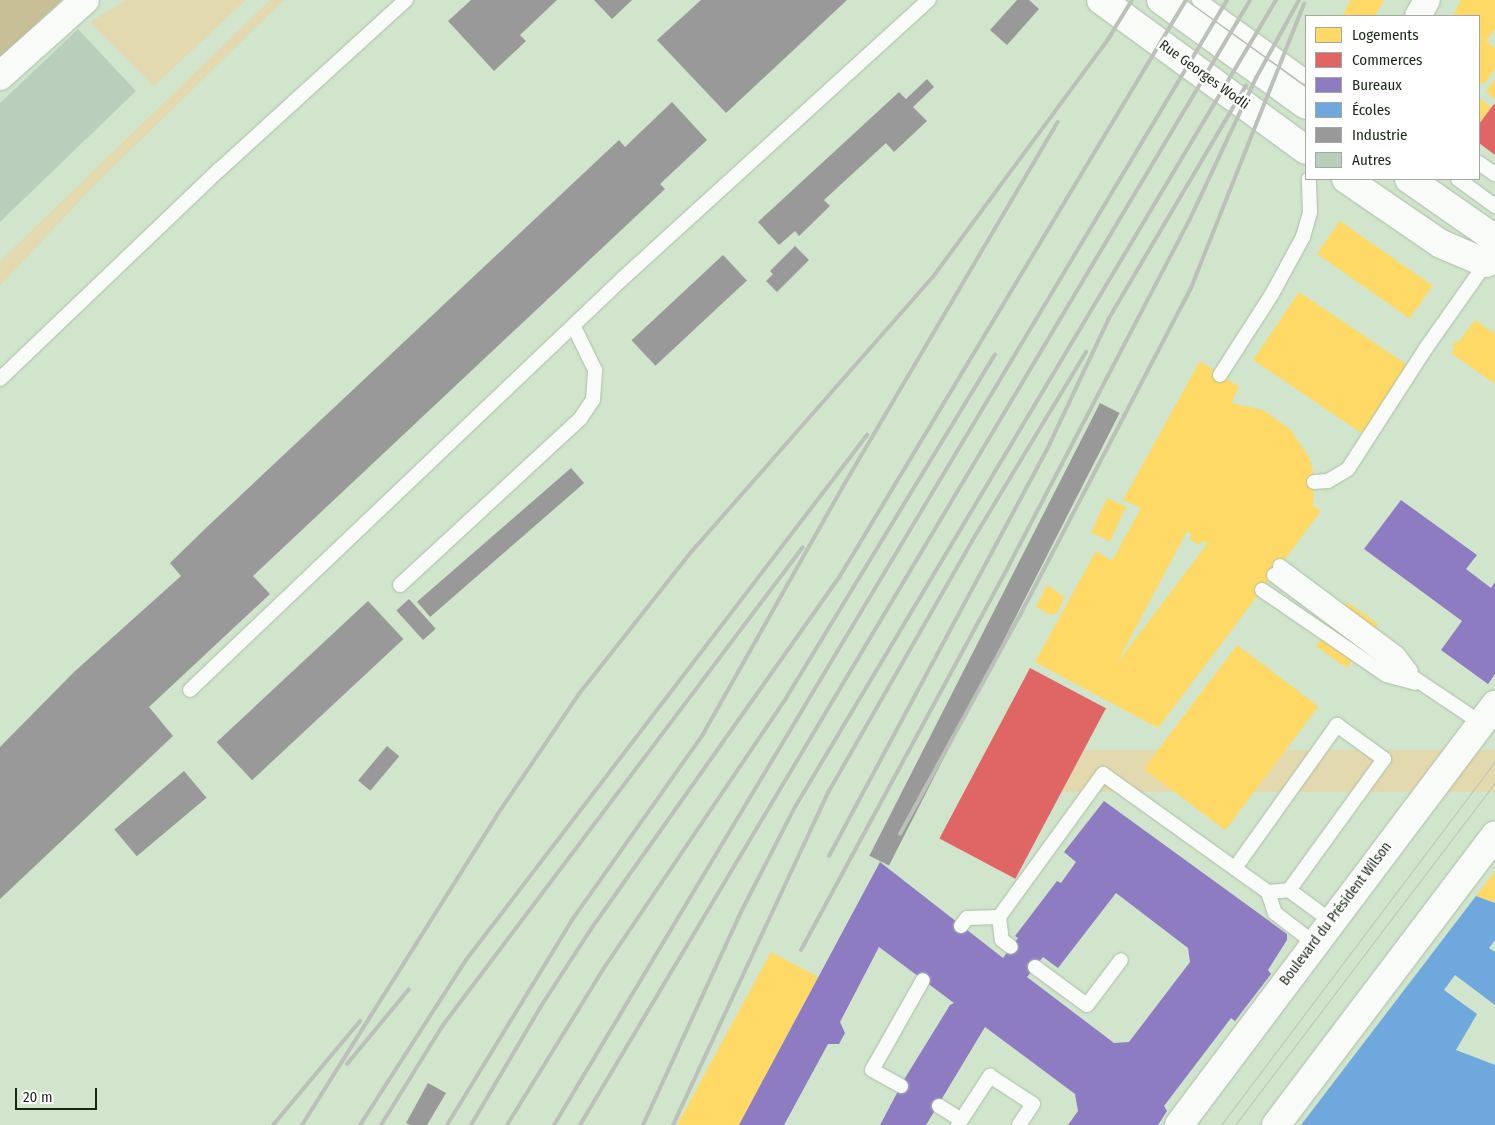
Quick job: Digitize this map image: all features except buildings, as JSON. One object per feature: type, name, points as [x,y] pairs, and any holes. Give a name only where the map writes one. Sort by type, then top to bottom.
[{"type":"main road","points":[[0,76],[85,0]]},
{"type":"main road","name":"Rue Georges Wodli","points":[[1101,0],[1305,149]]},
{"type":"main road","points":[[1160,0],[1305,104]]},
{"type":"main road","points":[[1347,180],[1440,244],[1492,257]]},
{"type":"main road","points":[[1380,180],[1492,257]]},
{"type":"main road","points":[[1410,180],[1492,257]]},
{"type":"main road","name":"Boulevard du Président Wilson","points":[[1179,1125],[1488,714]]},
{"type":"main road","points":[[1276,1125],[1495,835]]},
{"type":"street","points":[[1419,15],[1427,0]]},
{"type":"lane","points":[[0,379],[219,170],[406,0]]},
{"type":"lane","points":[[190,690],[574,327],[622,279],[929,0]]},
{"type":"lane","points":[[1199,0],[1305,76]]},
{"type":"lane","points":[[1480,164],[1495,174]]},
{"type":"lane","points":[[1220,375],[1272,294],[1303,237],[1310,212],[1309,180]]},
{"type":"lane","points":[[1459,180],[1495,206]]},
{"type":"lane","points":[[1314,482],[1328,481],[1348,469],[1426,348],[1492,257]]},
{"type":"lane","points":[[400,585],[580,419],[593,400],[595,370],[574,327]]},
{"type":"lane","points":[[1277,570],[1423,685]]},
{"type":"lane","points":[[1262,590],[1386,676],[1423,685],[1488,714]]},
{"type":"lane","points":[[1235,868],[1337,725],[1384,759],[1289,890]]},
{"type":"lane","points":[[1011,947],[1002,940],[999,917],[1103,774],[1268,892],[1275,913],[1314,943]]},
{"type":"lane","points":[[1268,892],[1289,890],[1331,921]]},
{"type":"lane","points":[[960,926],[967,918],[999,917]]},
{"type":"lane","points":[[1035,967],[1087,1005],[1121,960]]},
{"type":"lane","points":[[901,1086],[872,1070],[923,980]]},
{"type":"lane","points":[[939,1106],[960,1123],[990,1076],[1033,1104],[1019,1125]]},
{"type":"shaded area","points":[[0,0],[62,0],[0,57]]},
{"type":"shaded area","points":[[126,0],[246,0],[154,86],[90,22]]},
{"type":"shaded area","points":[[270,0],[284,0],[90,190],[0,286],[0,261]]},
{"type":"shaded area","points":[[1057,750],[1495,750],[1495,792],[1057,792]]},
{"type":"tram line","points":[[1221,1125],[1495,761]]},
{"type":"tram line","points":[[1235,1125],[1495,783]]},
{"type":"railway","points":[[1108,39],[1132,0]]},
{"type":"railway","points":[[471,1125],[543,1003],[591,929],[840,576],[1186,0]]},
{"type":"railway","points":[[554,1125],[1227,0]]},
{"type":"railway","points":[[580,1125],[1250,0]]},
{"type":"railway","points":[[643,1125],[743,908],[795,807],[1276,0]]},
{"type":"railway","points":[[801,950],[1009,565],[1189,221],[1256,78],[1299,0]]},
{"type":"railway","points":[[900,834],[1020,615],[1191,288],[1304,4]]},
{"type":"railway","points":[[302,1125],[495,818],[579,694],[692,551],[935,274],[1111,35]]},
{"type":"railway","points":[[829,856],[1050,443],[1109,318],[1246,85]]},
{"type":"railway","points":[[447,1125],[572,920],[703,734],[845,483],[1058,122]]},
{"type":"railway","points":[[673,1125],[829,791],[972,541],[1086,352]]},
{"type":"railway","points":[[507,1125],[606,965],[783,703],[995,354]]},
{"type":"railway","points":[[360,1125],[466,960],[867,435]]},
{"type":"railway","points":[[381,1125],[443,1025],[803,547]]},
{"type":"railway","points":[[347,1064],[409,989]]},
{"type":"railway","points":[[273,1125],[360,1021]]}]
